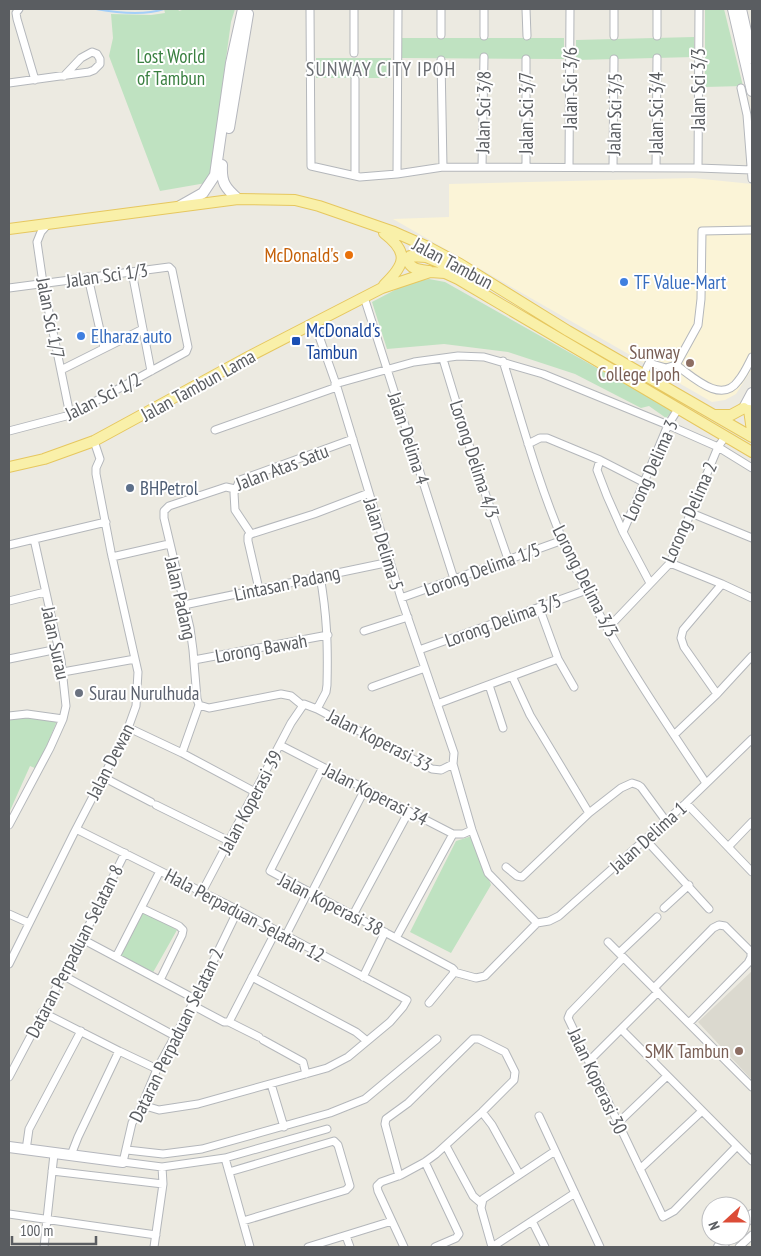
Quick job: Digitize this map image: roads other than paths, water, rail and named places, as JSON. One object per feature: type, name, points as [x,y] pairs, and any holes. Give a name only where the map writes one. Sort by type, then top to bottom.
[{"type":"main road","points":[[180,206],[203,193],[215,175],[231,63],[243,9]]},
{"type":"main road","points":[[238,199],[228,190],[221,176],[249,9]]},
{"type":"main road","points":[[733,9],[752,91]]},
{"type":"main road","points":[[741,9],[752,58]]},
{"type":"main road","name":"Jalan Tambun","points":[[9,229],[238,199],[305,202],[331,209],[428,247],[477,274],[643,375],[752,437]]},
{"type":"main road","points":[[377,227],[398,245],[402,257],[399,270],[382,288]]},
{"type":"main road","name":"Jalan Tambun","points":[[528,305],[506,297],[426,256],[410,256],[408,260],[413,268],[445,273],[473,287],[752,452]]},
{"type":"main road","points":[[382,288],[430,272]]},
{"type":"main road","name":"Jalan Tambun Lama","points":[[9,467],[44,459],[94,441],[314,322],[382,288]]},
{"type":"main road","points":[[752,393],[748,408],[752,430]]},
{"type":"main road","points":[[714,415],[730,414],[748,408]]},
{"type":"main road","points":[[9,1147],[123,1162]]},
{"type":"street","points":[[19,9],[16,13],[16,19],[35,80]]},
{"type":"street","points":[[310,9],[311,166],[355,176],[398,174],[442,167],[751,170]]},
{"type":"street","points":[[354,9],[354,53]]},
{"type":"street","points":[[398,9],[398,174]]},
{"type":"street","points":[[441,9],[441,35]]},
{"type":"street","points":[[484,9],[484,36]]},
{"type":"street","points":[[526,9],[527,36]]},
{"type":"street","name":"Jalan Sci 3/6","points":[[569,168],[570,9]]},
{"type":"street","points":[[614,9],[614,36]]},
{"type":"street","points":[[657,9],[657,36]]},
{"type":"street","name":"Jalan Sci 3/3","points":[[698,168],[699,9]]},
{"type":"street","points":[[9,83],[64,76],[94,70],[100,64],[100,59],[97,54],[92,52],[86,54],[64,76]]},
{"type":"street","name":"Jalan Sci 3/8","points":[[482,167],[484,57]]},
{"type":"street","name":"Jalan Sci 3/4","points":[[656,168],[657,58]]},
{"type":"street","name":"Jalan Sci 3/7","points":[[526,59],[526,167]]},
{"type":"street","name":"Jalan Sci 3/5","points":[[613,168],[614,59]]},
{"type":"street","points":[[441,60],[442,167]]},
{"type":"street","points":[[354,79],[355,176]]},
{"type":"street","points":[[741,88],[749,130],[752,179]]},
{"type":"street","name":"Jalan Sci 1/7","points":[[48,224],[41,232],[37,242],[43,283],[70,415]]},
{"type":"street","points":[[643,375],[649,363],[666,368],[676,365],[698,325],[702,231],[752,230]]},
{"type":"street","name":"Jalan Sci 1/3","points":[[9,288],[168,266],[172,268],[173,272],[187,346]]},
{"type":"street","points":[[132,272],[151,371]]},
{"type":"street","points":[[88,277],[104,348]]},
{"type":"street","name":"Jalan Delima 4","points":[[362,298],[387,368],[454,579]]},
{"type":"street","name":"Jalan Delima 5","points":[[314,322],[353,439],[401,598],[454,753],[453,764]]},
{"type":"street","points":[[61,370],[143,329]]},
{"type":"street","name":"Jalan Sci 1/2","points":[[9,431],[70,415],[186,352],[187,346]]},
{"type":"street","points":[[215,430],[387,368],[414,362],[468,355],[503,361],[543,374],[718,447],[752,468]]},
{"type":"street","points":[[676,365],[706,386],[722,391],[737,383],[752,357]]},
{"type":"street","name":"Lorong Delima 4/3","points":[[443,359],[474,460],[508,559]]},
{"type":"street","name":"Lorong Delima 3/3","points":[[503,361],[547,500],[563,540],[587,590],[608,628],[706,783]]},
{"type":"street","name":"Lorong Delima 3","points":[[623,532],[668,425],[678,409]]},
{"type":"street","name":"Lorong Delima 2","points":[[608,628],[670,563],[718,447],[725,436]]},
{"type":"street","points":[[528,444],[540,438],[547,438],[600,460],[644,482]]},
{"type":"street","name":"Jalan Atas Satu","points":[[182,501],[226,487],[235,489],[240,480],[244,478],[353,439]]},
{"type":"street","name":"Jalan Dewan","points":[[9,964],[129,728],[136,706],[138,672],[112,557],[96,471],[100,456],[94,441]]},
{"type":"street","points":[[600,460],[597,470],[623,532],[650,583]]},
{"type":"street","points":[[235,489],[235,510],[250,534],[248,541],[259,589]]},
{"type":"street","points":[[250,534],[314,514],[369,493]]},
{"type":"street","name":"Jalan Padang","points":[[182,501],[169,506],[164,511],[164,518],[190,628],[199,705]]},
{"type":"street","points":[[691,513],[752,538]]},
{"type":"street","points":[[9,544],[106,522]]},
{"type":"street","name":"Jalan Surau","points":[[9,825],[50,748],[63,719],[66,703],[63,672],[34,539]]},
{"type":"street","name":"Lorong Delima 1/5","points":[[401,598],[563,540]]},
{"type":"street","points":[[112,557],[169,544]]},
{"type":"street","name":"Lintasan Padang","points":[[184,605],[390,562]]},
{"type":"street","points":[[670,563],[752,598]]},
{"type":"street","points":[[317,709],[326,692],[327,685],[328,635],[320,576]]},
{"type":"street","points":[[717,694],[684,647],[681,638],[683,630],[722,584]]},
{"type":"street","name":"Lorong Delima 3/5","points":[[419,650],[587,590]]},
{"type":"street","points":[[9,601],[45,592]]},
{"type":"street","points":[[539,607],[558,659],[574,688]]},
{"type":"street","points":[[364,630],[408,617]]},
{"type":"street","name":"Lorong Bawah","points":[[194,660],[328,635]]},
{"type":"street","points":[[9,659],[58,649]]},
{"type":"street","points":[[674,735],[717,694],[752,656]]},
{"type":"street","points":[[63,672],[135,659]]},
{"type":"street","points":[[437,704],[558,659]]},
{"type":"street","points":[[372,687],[425,668]]},
{"type":"street","points":[[512,676],[530,715],[589,813]]},
{"type":"street","points":[[489,685],[504,728]]},
{"type":"street","name":"Jalan Koperasi 33","points":[[199,705],[209,708],[281,694],[291,696],[302,705],[305,704],[317,709],[432,769],[441,770],[453,764],[472,830],[488,873],[537,923]]},
{"type":"street","points":[[182,754],[199,705]]},
{"type":"street","name":"Jalan Koperasi 39","points":[[202,892],[302,705]]},
{"type":"street","points":[[9,716],[27,714],[63,719]]},
{"type":"street","points":[[129,728],[255,792]]},
{"type":"street","name":"Jalan Delima 1","points":[[537,923],[549,921],[560,916],[646,840],[752,739]]},
{"type":"street","name":"Jalan Koperasi 34","points":[[280,745],[453,834]]},
{"type":"street","name":"Jalan Koperasi 38","points":[[323,767],[270,869],[272,874],[416,948],[452,968],[454,972]]},
{"type":"street","points":[[103,777],[229,841]]},
{"type":"street","points":[[506,867],[517,876],[522,877],[589,813],[621,788],[635,784],[641,788],[666,821]]},
{"type":"street","points":[[286,936],[365,789]]},
{"type":"street","points":[[686,803],[752,872]]},
{"type":"street","points":[[353,915],[409,811]]},
{"type":"street","points":[[728,847],[752,822]]},
{"type":"street","name":"Hala Perpaduan Selatan 12","points":[[76,829],[238,910],[407,1000],[390,1022],[367,1041]]},
{"type":"street","points":[[396,938],[453,834],[462,834],[472,830]]},
{"type":"street","points":[[646,840],[710,909]]},
{"type":"street","name":"Dataran Perpaduan Selatan 8","points":[[9,1077],[82,940],[125,853]]},
{"type":"street","points":[[116,958],[160,870]]},
{"type":"street","points":[[664,908],[689,885]]},
{"type":"street","points":[[141,908],[180,926],[183,930],[160,980]]},
{"type":"street","name":"Dataran Perpaduan Selatan 2","points":[[123,1162],[130,1129],[157,1069],[193,1002],[238,910]]},
{"type":"street","points":[[9,914],[29,923]]},
{"type":"street","points":[[621,956],[657,917]]},
{"type":"street","points":[[429,1003],[454,972],[476,978],[485,976],[537,923]]},
{"type":"street","points":[[589,1061],[621,1029],[713,928],[719,925],[725,926],[751,952],[752,957],[690,1023]]},
{"type":"street","points":[[229,1022],[276,931]]},
{"type":"street","points":[[363,977],[385,932]]},
{"type":"street","points":[[82,940],[160,980],[224,1022],[229,1022],[261,1038],[303,1062],[306,1074]]},
{"type":"street","points":[[608,942],[752,1087]]},
{"type":"street","name":"Jalan Koperasi 30","points":[[621,956],[570,1013],[568,1018],[664,1217],[674,1211],[737,1146]]},
{"type":"street","points":[[62,975],[175,1036]]},
{"type":"street","points":[[142,1105],[159,1110],[198,1104],[271,1084],[338,1063],[367,1041],[356,1032],[252,977]]},
{"type":"street","points":[[42,1012],[157,1069]]},
{"type":"street","points":[[621,1029],[752,1161]]},
{"type":"street","points":[[26,1150],[29,1129],[81,1031]]},
{"type":"street","points":[[127,1150],[163,1154],[188,1151],[284,1127],[330,1113],[365,1098],[437,1039]]},
{"type":"street","points":[[398,1176],[385,1124],[386,1119],[408,1103],[473,1039],[479,1039],[506,1052],[515,1072],[514,1080],[446,1146],[425,1162],[398,1176],[380,1182],[377,1188],[404,1247]]},
{"type":"street","points":[[72,1155],[78,1137],[119,1051]]},
{"type":"street","points":[[618,1123],[667,1076]]},
{"type":"street","points":[[271,1084],[284,1127]]},
{"type":"street","points":[[640,1169],[702,1111]]},
{"type":"street","points":[[482,1112],[492,1125],[519,1174]]},
{"type":"street","points":[[539,1116],[600,1247]]},
{"type":"street","points":[[123,1162],[162,1167],[225,1158],[327,1129]]},
{"type":"street","points":[[229,1172],[331,1142],[337,1142],[350,1186],[346,1190],[243,1221]]},
{"type":"street","points":[[446,1146],[473,1196],[483,1200]]},
{"type":"street","points":[[555,1150],[483,1200],[480,1208],[492,1247],[575,1193]]},
{"type":"street","points":[[44,1247],[54,1154]]},
{"type":"street","points":[[225,1158],[250,1247]]},
{"type":"street","points":[[425,1162],[458,1234],[456,1238],[434,1247]]},
{"type":"street","points":[[154,1247],[162,1184],[162,1167]]},
{"type":"street","points":[[52,1171],[162,1184]]},
{"type":"street","points":[[9,1214],[156,1236]]},
{"type":"street","points":[[308,1247],[392,1221]]},
{"type":"street","points":[[532,1221],[545,1247]]},
{"type":"street","points":[[739,1247],[752,1235]]},
{"type":"street","points":[[346,1236],[350,1247]]},
{"type":"waterway","points":[[96,9],[122,13],[139,13],[164,9]]},
{"type":"place","name":"McDonald's","points":[[349,255]]},
{"type":"place","name":"TF Value-Mart","points":[[624,282]]},
{"type":"place","name":"Elharaz auto","points":[[81,336]]},
{"type":"place","name":"McDonald's Tambun","points":[[296,341]]},
{"type":"place","name":"Sunway College Ipoh","points":[[690,363]]},
{"type":"place","name":"BHPetrol","points":[[130,488]]},
{"type":"place","name":"Surau Nurulhuda","points":[[79,693]]},
{"type":"place","name":"SMK Tambun","points":[[739,1051]]},
{"type":"district","name":"SUNWAY CITY IPOH","points":[[381,69]]},
{"type":"park label","name":"Lost World of Tambun","points":[[171,67]]}]
